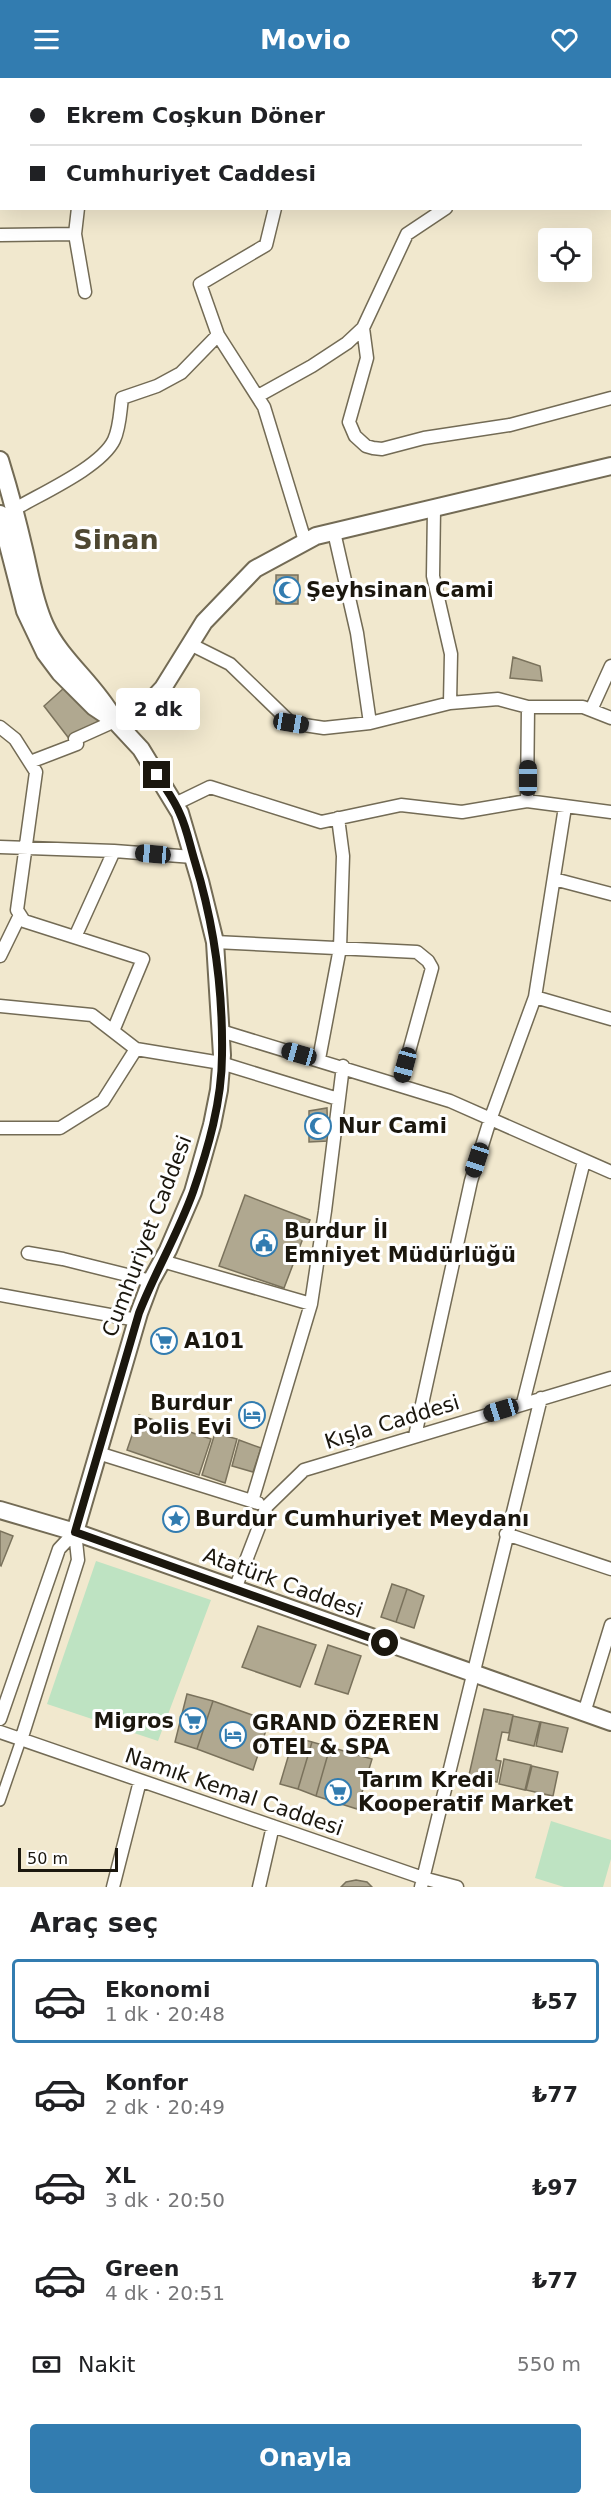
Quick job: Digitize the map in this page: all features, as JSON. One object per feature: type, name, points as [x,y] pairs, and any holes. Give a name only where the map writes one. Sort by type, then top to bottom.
[{"type":"main road","name":"Cumhuriyet Caddesi","points":[[0,460],[25,611],[34,635],[60,673],[94,707],[119,725],[141,748],[180,813],[214,942],[221,1030],[219,1090],[203,1160],[182,1220],[151,1281],[137,1320],[75,1532]]},
{"type":"main road","points":[[119,725],[163,688],[204,622],[255,568],[305,541],[334,532],[610,469]]},
{"type":"main road","name":"Atatürk Caddesi","points":[[0,1510],[75,1532],[611,1722]]},
{"type":"street","points":[[78,210],[75,234],[85,292]]},
{"type":"street","points":[[275,210],[266,245],[200,284],[218,335],[264,407],[305,541]]},
{"type":"street","points":[[258,396],[312,366],[347,343],[363,328],[407,234],[443,210]]},
{"type":"street","points":[[0,235],[75,234]]},
{"type":"street","points":[[363,328],[367,358],[350,422],[355,436],[366,446],[373,448],[381,449],[424,438],[510,425],[611,398]]},
{"type":"street","points":[[7,512],[98,461],[113,442],[118,430],[122,398],[157,386],[176,376],[218,335]]},
{"type":"street","points":[[434,509],[433,576],[451,654],[450,703]]},
{"type":"street","points":[[334,532],[357,633],[370,723]]},
{"type":"street","points":[[190,644],[230,664],[291,723],[324,728],[370,723],[450,703],[498,699],[528,707],[583,707],[611,718]]},
{"type":"street","points":[[591,710],[611,666]]},
{"type":"street","points":[[527,801],[528,707]]},
{"type":"street","points":[[30,762],[77,744],[75,739],[119,725]]},
{"type":"street","points":[[0,728],[15,739],[36,772],[17,910],[20,915],[24,921],[143,959],[113,1031]]},
{"type":"street","points":[[175,804],[210,787],[321,822],[401,805],[462,812],[527,801],[611,812]]},
{"type":"street","points":[[415,1436],[471,1181],[490,1120],[536,997],[565,807]]},
{"type":"street","points":[[319,1059],[340,948],[343,856],[338,818]]},
{"type":"street","points":[[0,847],[114,851],[193,857]]},
{"type":"street","points":[[75,937],[114,851]]},
{"type":"street","points":[[554,879],[611,894]]},
{"type":"street","points":[[0,956],[20,915]]},
{"type":"street","points":[[214,942],[417,952],[432,968],[400,1084]]},
{"type":"street","points":[[536,997],[611,1019]]},
{"type":"street","points":[[0,1006],[92,1015],[136,1049],[221,1063],[338,1099]]},
{"type":"street","points":[[221,1030],[450,1101],[611,1172]]},
{"type":"street","points":[[0,1128],[60,1128],[103,1101],[136,1049]]},
{"type":"street","points":[[252,1501],[311,1304],[343,1066]]},
{"type":"street","points":[[523,1404],[584,1161]]},
{"type":"street","points":[[28,1253],[63,1259],[151,1281]]},
{"type":"street","points":[[162,1261],[311,1304]]},
{"type":"street","points":[[0,1295],[137,1320]]},
{"type":"street","name":"Kışla Caddesi","points":[[267,1506],[304,1470],[611,1378]]},
{"type":"street","points":[[422,1882],[541,1398]]},
{"type":"street","points":[[98,1453],[267,1506],[235,1589]]},
{"type":"street","points":[[0,1719],[59,1549],[75,1532]]},
{"type":"street","points":[[0,1801],[78,1560],[75,1532]]},
{"type":"street","points":[[506,1534],[611,1569]]},
{"type":"street","points":[[584,1713],[611,1624]]},
{"type":"street","name":"Namık Kemal Caddesi","points":[[0,1732],[273,1826],[422,1882],[457,1887]]},
{"type":"street","points":[[113,1887],[140,1781]]},
{"type":"street","points":[[259,1887],[273,1826]]},
{"type":"green space","points":[[96,1561],[211,1600],[158,1741],[47,1704]]},
{"type":"green space","points":[[551,1821],[611,1840],[611,1859],[603,1887],[564,1887],[535,1878]]},
{"type":"building","name":"Şeyhsinan Cami","points":[[276,575],[298,575],[298,604],[276,604]]},
{"type":"building","points":[[513,657],[540,666],[542,681],[510,678]]},
{"type":"building","points":[[64,688],[80,705],[92,708],[107,729],[74,745],[44,706]]},
{"type":"building","name":"Nur Cami","points":[[327,1108],[328,1141],[309,1142],[309,1111]]},
{"type":"building","name":"Burdur İl Emniyet Müdürlüğü","points":[[245,1195],[310,1220],[284,1288],[219,1266]]},
{"type":"building","points":[[139,1415],[211,1439],[199,1475],[127,1450]]},
{"type":"building","points":[[215,1433],[237,1439],[225,1483],[202,1475]]},
{"type":"building","points":[[239,1440],[261,1448],[253,1472],[232,1466]]},
{"type":"building","points":[[0,1531],[13,1536],[1,1566],[0,1565]]},
{"type":"building","points":[[392,1584],[407,1589],[396,1622],[381,1617]]},
{"type":"building","points":[[407,1589],[424,1596],[414,1628],[396,1622]]},
{"type":"building","points":[[258,1626],[316,1645],[300,1687],[242,1667]]},
{"type":"building","points":[[328,1645],[361,1656],[348,1694],[315,1684]]},
{"type":"building","name":"Migros","points":[[187,1694],[213,1701],[197,1749],[175,1742]]},
{"type":"building","name":"GRAND ÖZEREN OTEL & SPA","points":[[213,1701],[269,1721],[253,1770],[197,1749]]},
{"type":"building","points":[[484,1709],[513,1715],[509,1733],[502,1732],[496,1760],[501,1761],[497,1782],[469,1775]]},
{"type":"building","points":[[513,1716],[540,1722],[534,1746],[508,1740]]},
{"type":"building","points":[[541,1722],[568,1728],[562,1752],[536,1746]]},
{"type":"building","points":[[294,1737],[312,1742],[298,1789],[280,1784]]},
{"type":"building","points":[[312,1742],[330,1747],[316,1796],[298,1789]]},
{"type":"building","points":[[330,1747],[372,1759],[357,1809],[316,1796]]},
{"type":"building","points":[[504,1759],[531,1765],[525,1790],[499,1784]]},
{"type":"building","points":[[532,1766],[558,1772],[553,1796],[526,1790]]},
{"type":"building","points":[[356,1880],[367,1882],[372,1887],[341,1887],[346,1882]]},
{"type":"place","name":"Şeyhsinan Cami","points":[[287,590]]},
{"type":"place","name":"Nur Cami","points":[[318,1126]]},
{"type":"place","name":"Burdur İl Emniyet Müdürlüğü","points":[[264,1243]]},
{"type":"place","name":"A101","points":[[164,1341]]},
{"type":"place","name":"Burdur Polis Evi","points":[[252,1415]]},
{"type":"place","name":"Burdur Cumhuriyet Meydanı","points":[[176,1519]]},
{"type":"place","name":"Migros","points":[[193,1721]]},
{"type":"place","name":"GRAND ÖZEREN OTEL & SPA","points":[[233,1735]]},
{"type":"place","name":"Tarım Kredi Kooperatif Market","points":[[338,1792]]},
{"type":"district","name":"Sinan","points":[[116,540]]},
{"type":"route","points":[[157,775],[180,813],[209,915],[214,942],[222,1055],[219,1090],[212,1125],[193,1192],[168,1250],[151,1281],[139,1313],[75,1532],[385,1643]]}]
